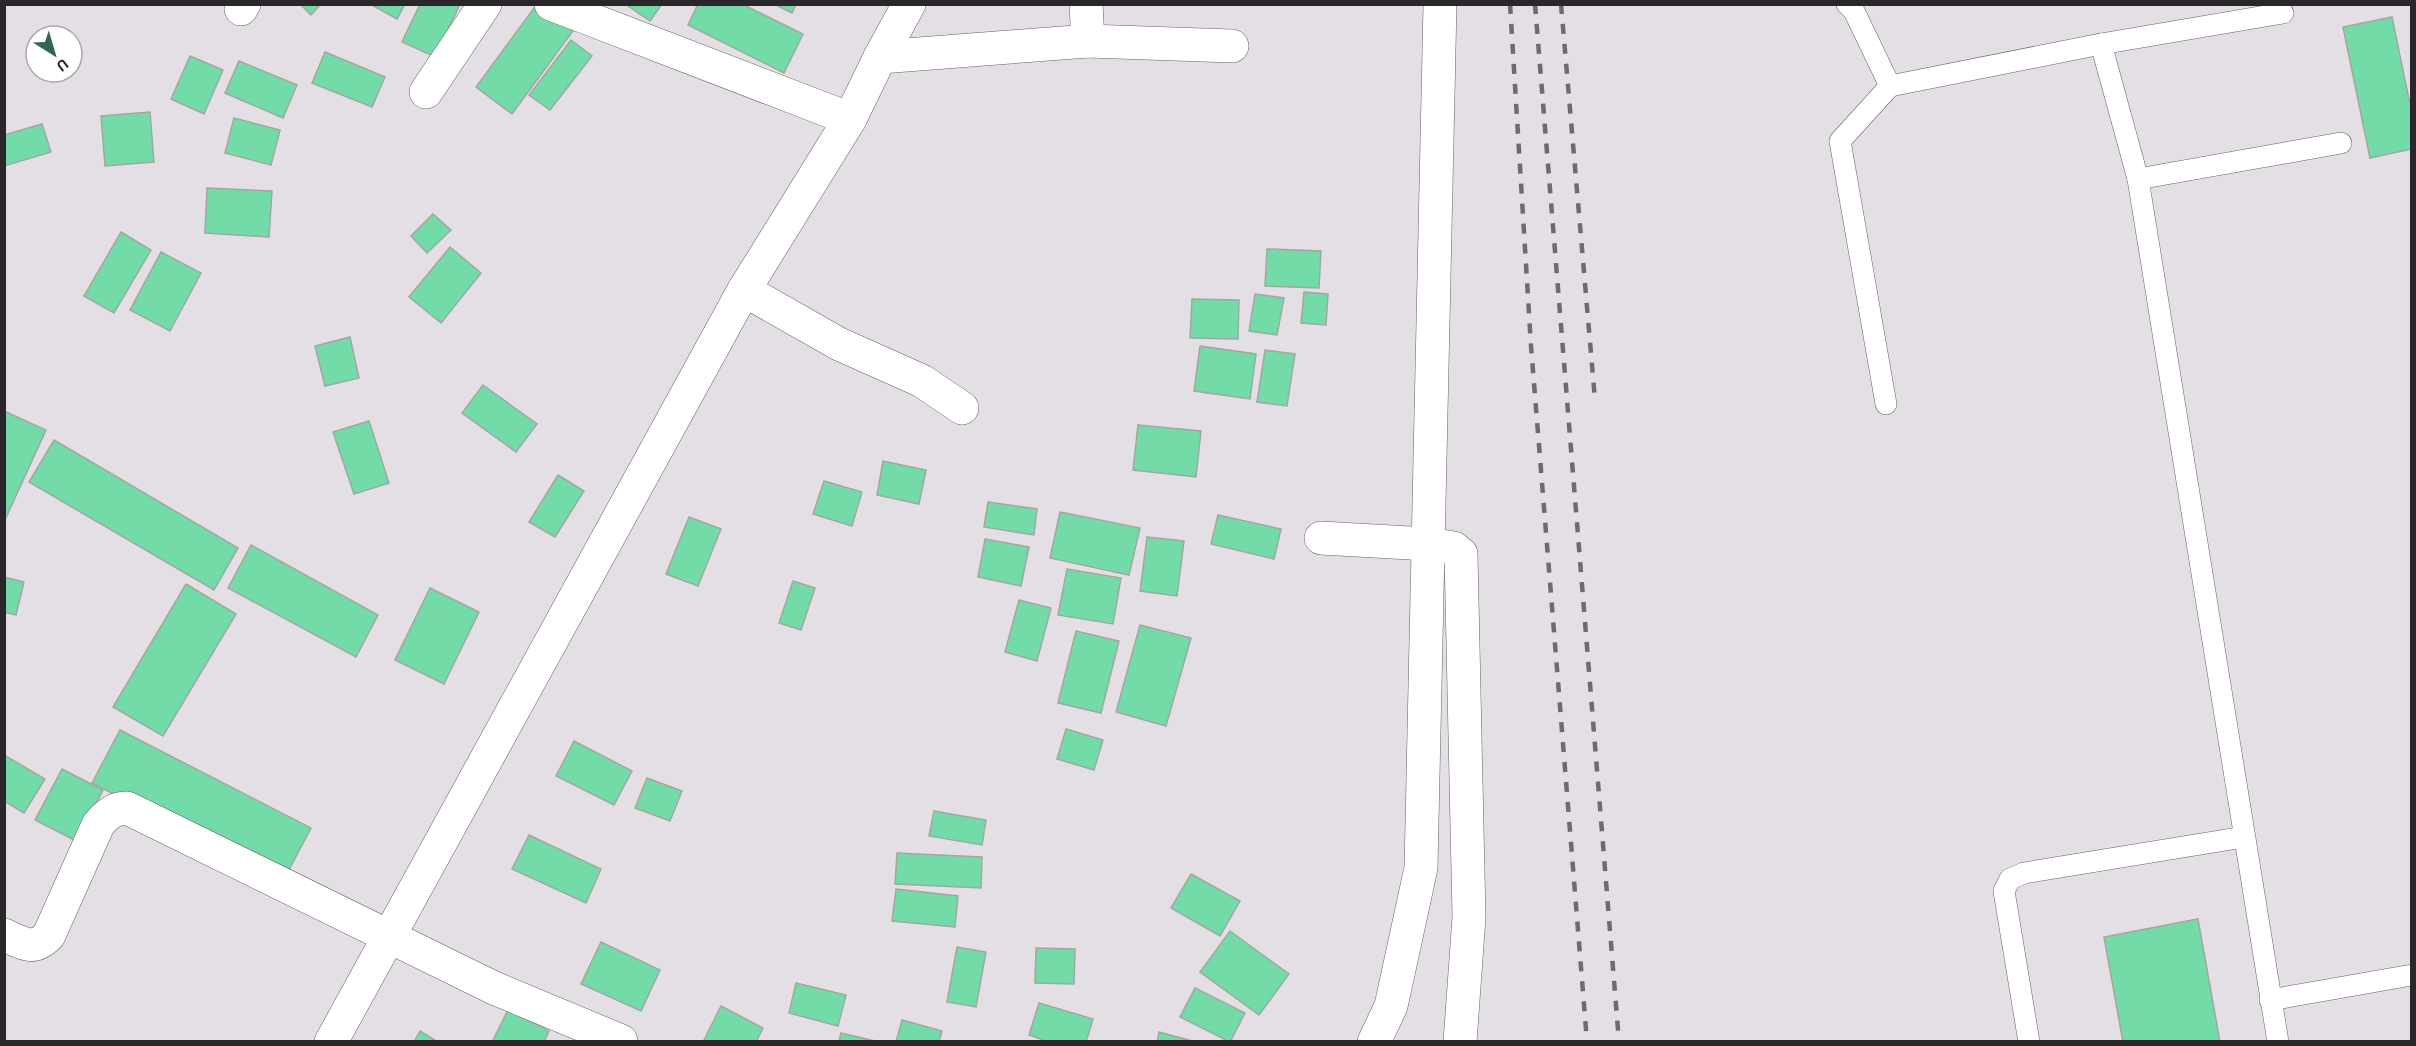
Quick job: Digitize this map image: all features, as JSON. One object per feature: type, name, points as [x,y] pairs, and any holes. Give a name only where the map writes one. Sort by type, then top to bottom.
[{"type":"street","points":[[426,92],[485,4]]},
{"type":"street","points":[[551,4],[850,119]]},
{"type":"street","points":[[332,1041],[744,290],[850,119],[909,4]]},
{"type":"street","points":[[1086,4],[1088,41]]},
{"type":"street","points":[[1374,1041],[1390,1006],[1421,868],[1440,4]]},
{"type":"street","points":[[880,57],[1088,41],[1232,46]]},
{"type":"street","points":[[744,290],[838,344],[922,381],[962,408]]},
{"type":"street","points":[[1321,538],[1428,544],[1454,548],[1460,552],[1462,558],[1469,917],[1460,1041]]},
{"type":"street","points":[[4,935],[32,946],[41,944],[49,935],[98,825],[105,816],[118,808],[127,808],[494,988],[621,1041]]},
{"type":"lane","points":[[1847,4],[1854,11],[1890,86]]},
{"type":"lane","points":[[1886,404],[1840,141],[1890,86],[2283,13]]},
{"type":"lane","points":[[2101,45],[2138,179],[2278,1041]]},
{"type":"lane","points":[[2138,179],[2341,143]]},
{"type":"lane","points":[[2029,1041],[2004,891],[2010,879],[2024,873],[2244,837]]},
{"type":"lane","points":[[2270,1000],[2412,975]]},
{"type":"building","points":[[300,4],[321,4],[311,15]]},
{"type":"building","points":[[370,4],[405,4],[397,19]]},
{"type":"building","points":[[420,4],[460,4],[435,57],[402,42]]},
{"type":"building","points":[[537,4],[573,31],[512,114],[476,87]]},
{"type":"building","points":[[625,4],[662,4],[650,21]]},
{"type":"building","points":[[698,4],[742,4],[803,34],[784,73],[688,25]]},
{"type":"building","points":[[774,4],[796,4],[792,13]]},
{"type":"building","points":[[2392,17],[2412,114],[2412,149],[2370,158],[2343,27]]},
{"type":"building","points":[[571,40],[592,56],[550,110],[529,95]]},
{"type":"building","points":[[325,52],[385,77],[372,107],[312,83]]},
{"type":"building","points":[[190,56],[223,70],[204,114],[171,99]]},
{"type":"building","points":[[239,61],[297,85],[283,118],[225,93]]},
{"type":"building","points":[[150,112],[154,162],[105,166],[101,116]]},
{"type":"building","points":[[234,118],[280,130],[271,165],[225,153]]},
{"type":"building","points":[[42,124],[51,152],[4,166],[4,135]]},
{"type":"building","points":[[207,188],[272,191],[269,237],[205,233]]},
{"type":"building","points":[[433,214],[451,230],[427,253],[411,236]]},
{"type":"building","points":[[121,232],[151,250],[114,313],[84,296]]},
{"type":"building","points":[[450,247],[481,273],[441,323],[409,297]]},
{"type":"building","points":[[1267,249],[1321,251],[1319,288],[1265,286]]},
{"type":"building","points":[[161,252],[201,273],[170,331],[130,310]]},
{"type":"building","points":[[1304,292],[1328,294],[1326,325],[1301,323]]},
{"type":"building","points":[[1255,294],[1284,298],[1277,335],[1249,331]]},
{"type":"building","points":[[1192,299],[1239,300],[1238,339],[1190,338]]},
{"type":"building","points":[[350,337],[359,378],[325,386],[315,346]]},
{"type":"building","points":[[1200,346],[1256,354],[1250,399],[1194,391]]},
{"type":"building","points":[[1265,350],[1295,354],[1287,406],[1257,402]]},
{"type":"building","points":[[483,385],[537,424],[516,452],[462,413]]},
{"type":"building","points":[[4,411],[46,430],[4,522]]},
{"type":"building","points":[[369,421],[389,483],[354,494],[333,432]]},
{"type":"building","points":[[1138,425],[1201,431],[1196,477],[1133,470]]},
{"type":"building","points":[[54,440],[238,548],[214,590],[29,482]]},
{"type":"building","points":[[883,461],[926,470],[919,504],[877,495]]},
{"type":"building","points":[[558,475],[584,491],[555,537],[529,522]]},
{"type":"building","points":[[824,481],[862,492],[852,526],[813,514]]},
{"type":"building","points":[[988,502],[1037,509],[1034,535],[984,527]]},
{"type":"building","points":[[1060,512],[1140,528],[1129,575],[1050,558]]},
{"type":"building","points":[[1218,515],[1281,529],[1274,559],[1211,544]]},
{"type":"building","points":[[689,517],[721,529],[698,586],[666,574]]},
{"type":"building","points":[[1147,537],[1184,541],[1177,596],[1140,591]]},
{"type":"building","points":[[985,539],[1029,547],[1021,586],[978,577]]},
{"type":"building","points":[[251,545],[378,615],[356,657],[228,588]]},
{"type":"building","points":[[1067,569],[1121,578],[1113,624],[1058,615]]},
{"type":"building","points":[[4,577],[24,582],[16,615],[4,612]]},
{"type":"building","points":[[793,581],[815,588],[801,630],[779,623]]},
{"type":"building","points":[[186,584],[236,614],[163,736],[113,707]]},
{"type":"building","points":[[430,588],[479,612],[444,684],[395,660]]},
{"type":"building","points":[[1019,600],[1051,608],[1037,661],[1005,652]]},
{"type":"building","points":[[1140,625],[1191,638],[1166,726],[1116,712]]},
{"type":"building","points":[[1076,631],[1119,641],[1101,713],[1058,703]]},
{"type":"building","points":[[1066,729],[1103,740],[1094,770],[1057,759]]},
{"type":"building","points":[[120,730],[311,828],[283,881],[92,783]]},
{"type":"building","points":[[574,741],[632,771],[614,805],[556,776]]},
{"type":"building","points":[[4,755],[45,779],[24,813],[4,801]]},
{"type":"building","points":[[62,769],[103,790],[76,841],[35,820]]},
{"type":"building","points":[[647,778],[682,791],[670,821],[635,808]]},
{"type":"building","points":[[934,811],[986,820],[982,845],[929,836]]},
{"type":"building","points":[[529,835],[601,869],[586,903],[512,869]]},
{"type":"building","points":[[897,853],[982,857],[981,888],[895,884]]},
{"type":"building","points":[[1191,874],[1240,901],[1220,936],[1171,908]]},
{"type":"building","points":[[896,889],[958,896],[955,927],[892,921]]},
{"type":"building","points":[[2198,919],[2220,1042],[2123,1042],[2104,937]]},
{"type":"building","points":[[1230,931],[1289,974],[1259,1015],[1200,972]]},
{"type":"building","points":[[601,942],[660,970],[641,1011],[581,984]]},
{"type":"building","points":[[957,947],[986,952],[976,1007],[947,1002]]},
{"type":"building","points":[[1036,948],[1075,949],[1074,984],[1035,983]]},
{"type":"building","points":[[796,983],[846,995],[838,1026],[789,1013]]},
{"type":"building","points":[[1195,988],[1245,1013],[1230,1042],[1180,1017]]},
{"type":"building","points":[[1039,1003],[1093,1019],[1086,1042],[1049,1042],[1029,1035]]},
{"type":"building","points":[[721,1006],[763,1028],[756,1042],[703,1042]]},
{"type":"building","points":[[508,1010],[549,1031],[544,1042],[492,1042]]},
{"type":"building","points":[[902,1020],[942,1031],[939,1042],[896,1042]]},
{"type":"building","points":[[420,1031],[438,1042],[414,1042]]},
{"type":"building","points":[[1159,1032],[1196,1042],[1157,1042]]},
{"type":"building","points":[[841,1033],[875,1041],[839,1042]]},
{"type":"railway","points":[[1510,4],[1531,346],[1587,1042]]},
{"type":"railway","points":[[1535,4],[1619,1042]]},
{"type":"railway","points":[[1561,4],[1595,400]]}]
